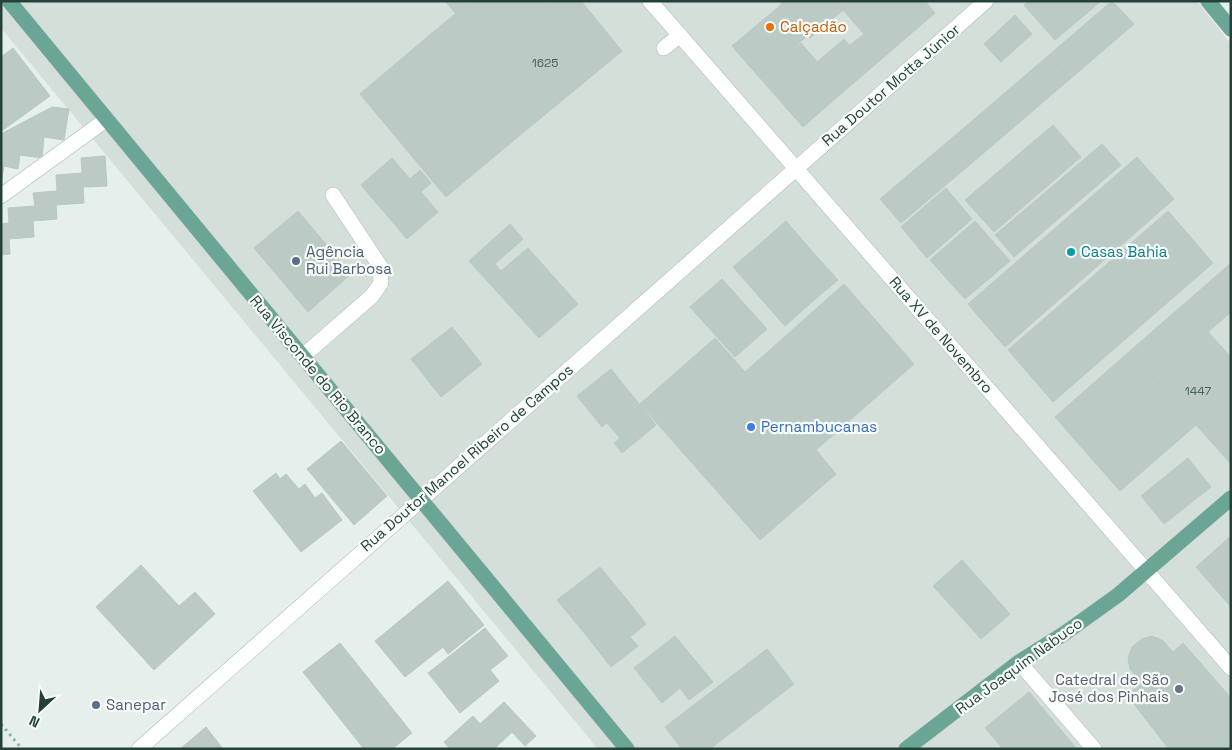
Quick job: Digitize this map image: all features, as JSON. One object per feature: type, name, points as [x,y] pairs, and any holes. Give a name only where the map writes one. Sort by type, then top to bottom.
[{"type":"main road","name":"Rua Visconde do Rio Branco","points":[[9,1],[627,749]]},
{"type":"main road","points":[[1208,1],[1231,29]]},
{"type":"main road","name":"Rua Joaquim Nabuco","points":[[906,749],[1019,662],[1065,633],[1133,583],[1231,498]]},
{"type":"street","name":"Rua XV de Novembro","points":[[650,1],[1231,668]]},
{"type":"street","name":"Rua Doutor Motta Júnior","points":[[796,168],[986,1]]},
{"type":"street","points":[[664,48],[680,35]]},
{"type":"street","points":[[1,196],[107,119]]},
{"type":"street","name":"Rua Doutor Manoel Ribeiro de Campos","points":[[139,749],[796,168]]},
{"type":"street","points":[[303,356],[372,296],[381,283],[380,266],[333,194]]},
{"type":"street","points":[[1019,662],[1094,749]]},
{"type":"path","points":[[1,724],[22,749]]},
{"type":"shaded area","points":[[1,1],[1197,1],[1231,44],[1231,749],[598,749],[1,28]]},
{"type":"building","points":[[445,1],[471,1],[456,14]]},
{"type":"building","points":[[471,1],[557,1],[467,75],[432,33]]},
{"type":"building","points":[[557,1],[581,1],[622,51],[519,136],[467,75]]},
{"type":"building","name":"Calçadão","points":[[780,1],[854,1],[810,38],[794,18],[744,60],[732,46],[782,4]]},
{"type":"building","points":[[854,1],[925,1],[935,13],[870,69],[849,46],[864,34],[843,10]]},
{"type":"building","points":[[1028,1],[1100,2],[1055,40],[1024,5]]},
{"type":"building","points":[[1112,1],[1134,24],[1070,79],[1049,55]]},
{"type":"building","points":[[1015,15],[1032,34],[1001,62],[984,44]]},
{"type":"building","points":[[794,18],[808,35],[760,78],[744,60]]},
{"type":"building","points":[[432,33],[519,136],[446,197],[360,94]]},
{"type":"building","points":[[844,39],[870,69],[843,92],[817,62]]},
{"type":"building","points":[[801,43],[843,92],[803,127],[760,78]]},
{"type":"building","points":[[13,48],[50,96],[3,130],[1,127],[1,57]]},
{"type":"building","points":[[1049,55],[1070,79],[993,145],[972,121]]},
{"type":"building","points":[[52,107],[69,109],[64,140],[44,137],[42,158],[20,155],[18,169],[4,166],[1,184],[1,134]]},
{"type":"building","points":[[972,121],[993,145],[901,223],[880,199]]},
{"type":"building","points":[[1053,125],[1081,157],[994,232],[965,200]]},
{"type":"building","points":[[1102,144],[1121,165],[1014,257],[995,235]]},
{"type":"building","points":[[105,156],[107,186],[83,187],[84,203],[56,205],[57,219],[33,221],[34,237],[9,239],[10,254],[1,255],[1,224],[9,223],[8,208],[35,206],[33,193],[57,191],[56,175],[82,173],[81,158]]},
{"type":"building","name":"Casas Bahia","points":[[1137,157],[1174,199],[1005,347],[968,304]]},
{"type":"building","points":[[392,158],[410,179],[420,170],[431,183],[421,192],[438,212],[407,239],[361,185]]},
{"type":"building","points":[[946,188],[972,219],[927,258],[901,227]]},
{"type":"building","points":[[298,211],[351,274],[308,312],[254,248]]},
{"type":"building","points":[[1168,211],[1213,263],[1053,402],[1008,350]]},
{"type":"building","points":[[786,221],[811,250],[786,271],[761,243]]},
{"type":"building","points":[[975,221],[1010,261],[965,299],[930,260]]},
{"type":"building","points":[[510,224],[523,239],[495,264],[501,271],[528,248],[578,304],[539,338],[469,261]]},
{"type":"building","points":[[761,243],[813,301],[785,326],[733,267]]},
{"type":"building","points":[[811,250],[838,280],[813,301],[786,271]]},
{"type":"building","points":[[1231,263],[1231,312],[1208,332],[1231,357],[1231,464],[1130,351]]},
{"type":"building","points":[[722,279],[767,329],[735,357],[690,307]]},
{"type":"building","name":"Pernambucanas","points":[[844,284],[914,364],[816,450],[836,474],[760,540],[640,404],[715,338],[745,372]]},
{"type":"building","points":[[452,327],[482,364],[441,397],[411,359]]},
{"type":"building","points":[[1130,351],[1196,425],[1120,491],[1055,417]]},
{"type":"building","points":[[611,369],[656,425],[622,453],[614,443],[620,438],[607,423],[602,427],[577,396]]},
{"type":"building","points":[[341,441],[387,496],[354,525],[307,469]]},
{"type":"building","points":[[1188,458],[1211,487],[1164,524],[1141,496]]},
{"type":"building","points":[[276,473],[280,479],[286,474],[299,489],[305,484],[315,498],[322,493],[342,520],[301,552],[253,491]]},
{"type":"building","points":[[1231,536],[1231,607],[1196,567]]},
{"type":"building","points":[[962,560],[1010,614],[981,639],[933,586]]},
{"type":"building","points":[[141,565],[179,606],[195,592],[215,614],[154,670],[96,607]]},
{"type":"building","points":[[600,567],[628,601],[586,635],[557,600]]},
{"type":"building","points":[[448,581],[484,625],[448,654],[443,647],[405,677],[375,641]]},
{"type":"building","points":[[628,601],[646,624],[630,637],[638,646],[611,667],[586,635]]},
{"type":"building","points":[[485,628],[508,656],[490,670],[499,681],[460,713],[428,673]]},
{"type":"building","points":[[675,636],[713,682],[689,700],[680,688],[662,703],[634,668]]},
{"type":"building","name":"Catedral de São José dos Pinhais","points":[[1152,636],[1162,640],[1173,652],[1183,643],[1231,698],[1231,749],[1169,749],[1127,695],[1142,683],[1130,669],[1128,658],[1132,647],[1142,639]]},
{"type":"building","points":[[340,643],[412,733],[392,749],[364,749],[303,672]]},
{"type":"building","points":[[767,649],[794,684],[710,749],[682,749],[665,727]]},
{"type":"building","points":[[1029,692],[1077,749],[1003,749],[985,728]]},
{"type":"building","points":[[504,702],[536,736],[525,746],[512,732],[494,749],[450,749],[444,742],[473,716],[480,724]]},
{"type":"building","points":[[206,727],[223,749],[180,749]]},
{"type":"place","name":"Calçadão","points":[[770,27]]},
{"type":"place","name":"Casas Bahia","points":[[1071,252]]},
{"type":"place","name":"Agência Rui Barbosa","points":[[296,261]]},
{"type":"place","name":"Pernambucanas","points":[[751,427]]},
{"type":"place","name":"Catedral de São José dos Pinhais","points":[[1179,689]]},
{"type":"place","name":"Sanepar","points":[[96,705]]}]
